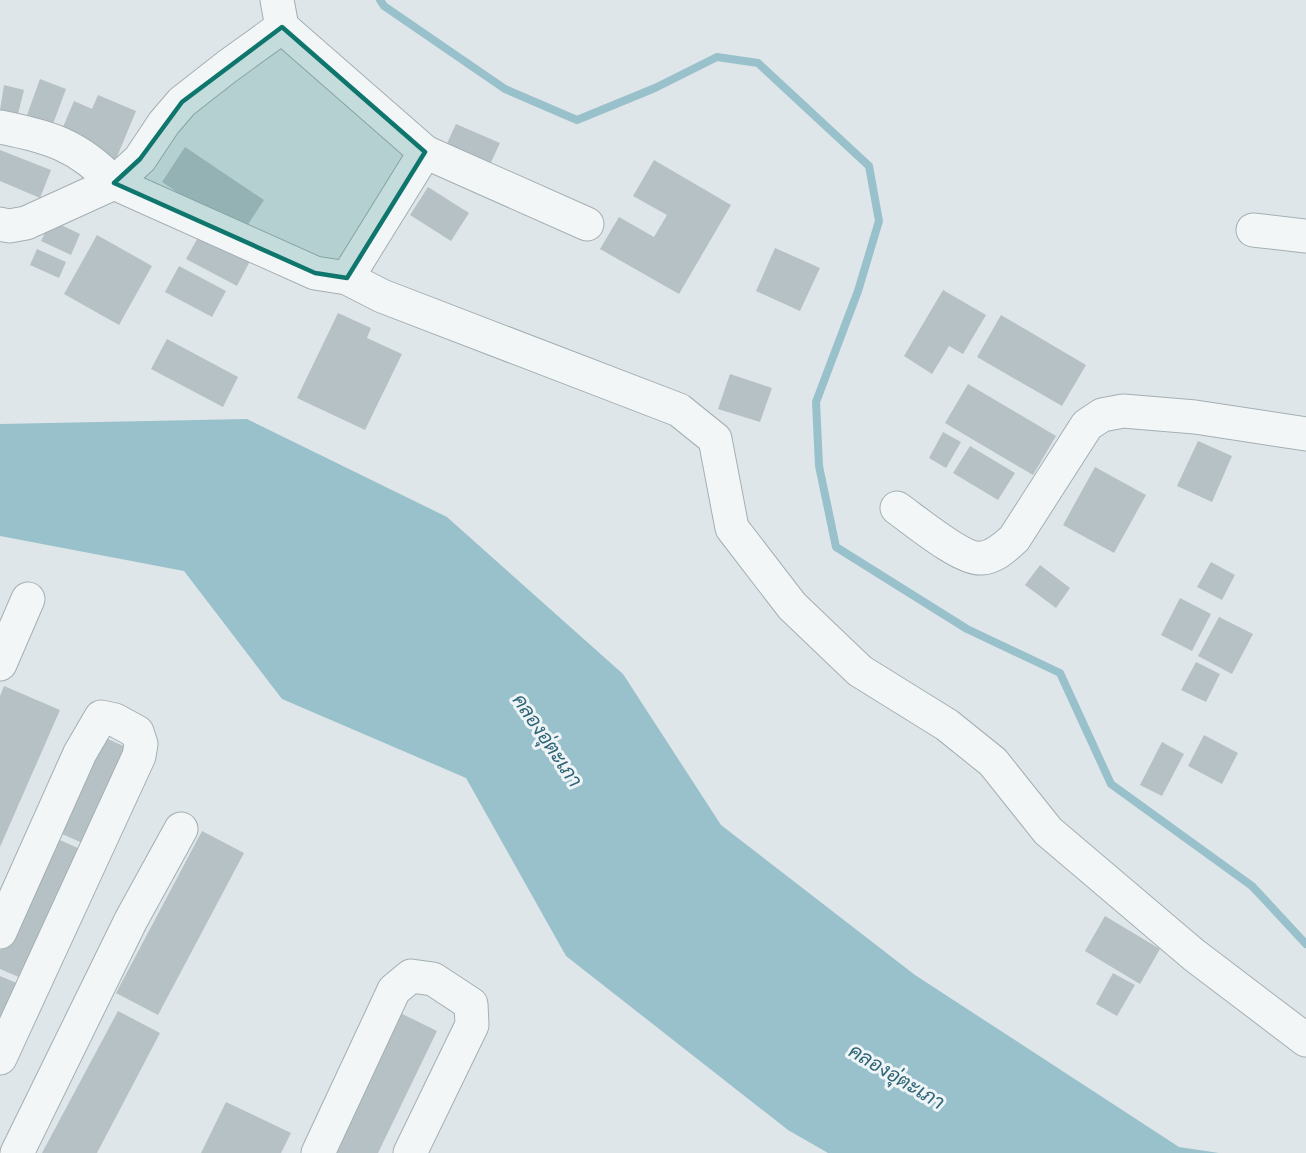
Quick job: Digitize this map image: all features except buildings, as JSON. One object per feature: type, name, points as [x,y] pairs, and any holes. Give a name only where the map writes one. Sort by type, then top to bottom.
[{"type":"street","points":[[0,224],[9,226],[26,223],[114,183],[140,159],[164,123],[182,102],[228,66],[279,14],[425,152],[587,224]]},
{"type":"street","points":[[0,127],[40,135],[70,147],[96,164],[114,183],[315,273],[347,278],[382,296],[680,410],[715,439],[732,528],[792,606],[860,671],[947,725],[993,762],[1048,831],[1194,955],[1306,1040]]},
{"type":"street","points":[[347,278],[425,152]]},
{"type":"street","points":[[1253,230],[1306,236]]},
{"type":"street","points":[[897,508],[966,556],[982,558],[1001,551],[1014,539],[1087,425],[1102,415],[1123,411],[1195,417],[1306,434]]},
{"type":"street","points":[[0,664],[28,599]]},
{"type":"street","points":[[0,932],[80,753],[101,717],[115,720],[137,732],[141,744],[139,756],[0,1058]]},
{"type":"street","points":[[17,1153],[131,920],[181,829]]},
{"type":"street","points":[[318,1153],[394,990],[411,976],[433,979],[471,1004],[472,1026],[410,1153]]},
{"type":"highlighted area","points":[[282,27],[425,152],[347,278],[315,273],[114,183],[140,159],[182,102]]},
{"type":"water","name":"คลองอุ่ตะเภา","points":[[247,419],[447,517],[623,674],[721,825],[915,975],[1179,1147],[1219,1153],[828,1153],[788,1130],[566,956],[466,778],[282,699],[184,571],[0,536],[0,424]]},
{"type":"waterway","points":[[380,0],[384,6],[505,89],[577,120],[655,88],[717,57],[758,63],[869,166],[879,221],[858,291],[816,402],[819,466],[836,547],[967,629],[1060,673],[1111,784],[1252,886],[1306,944]]}]
